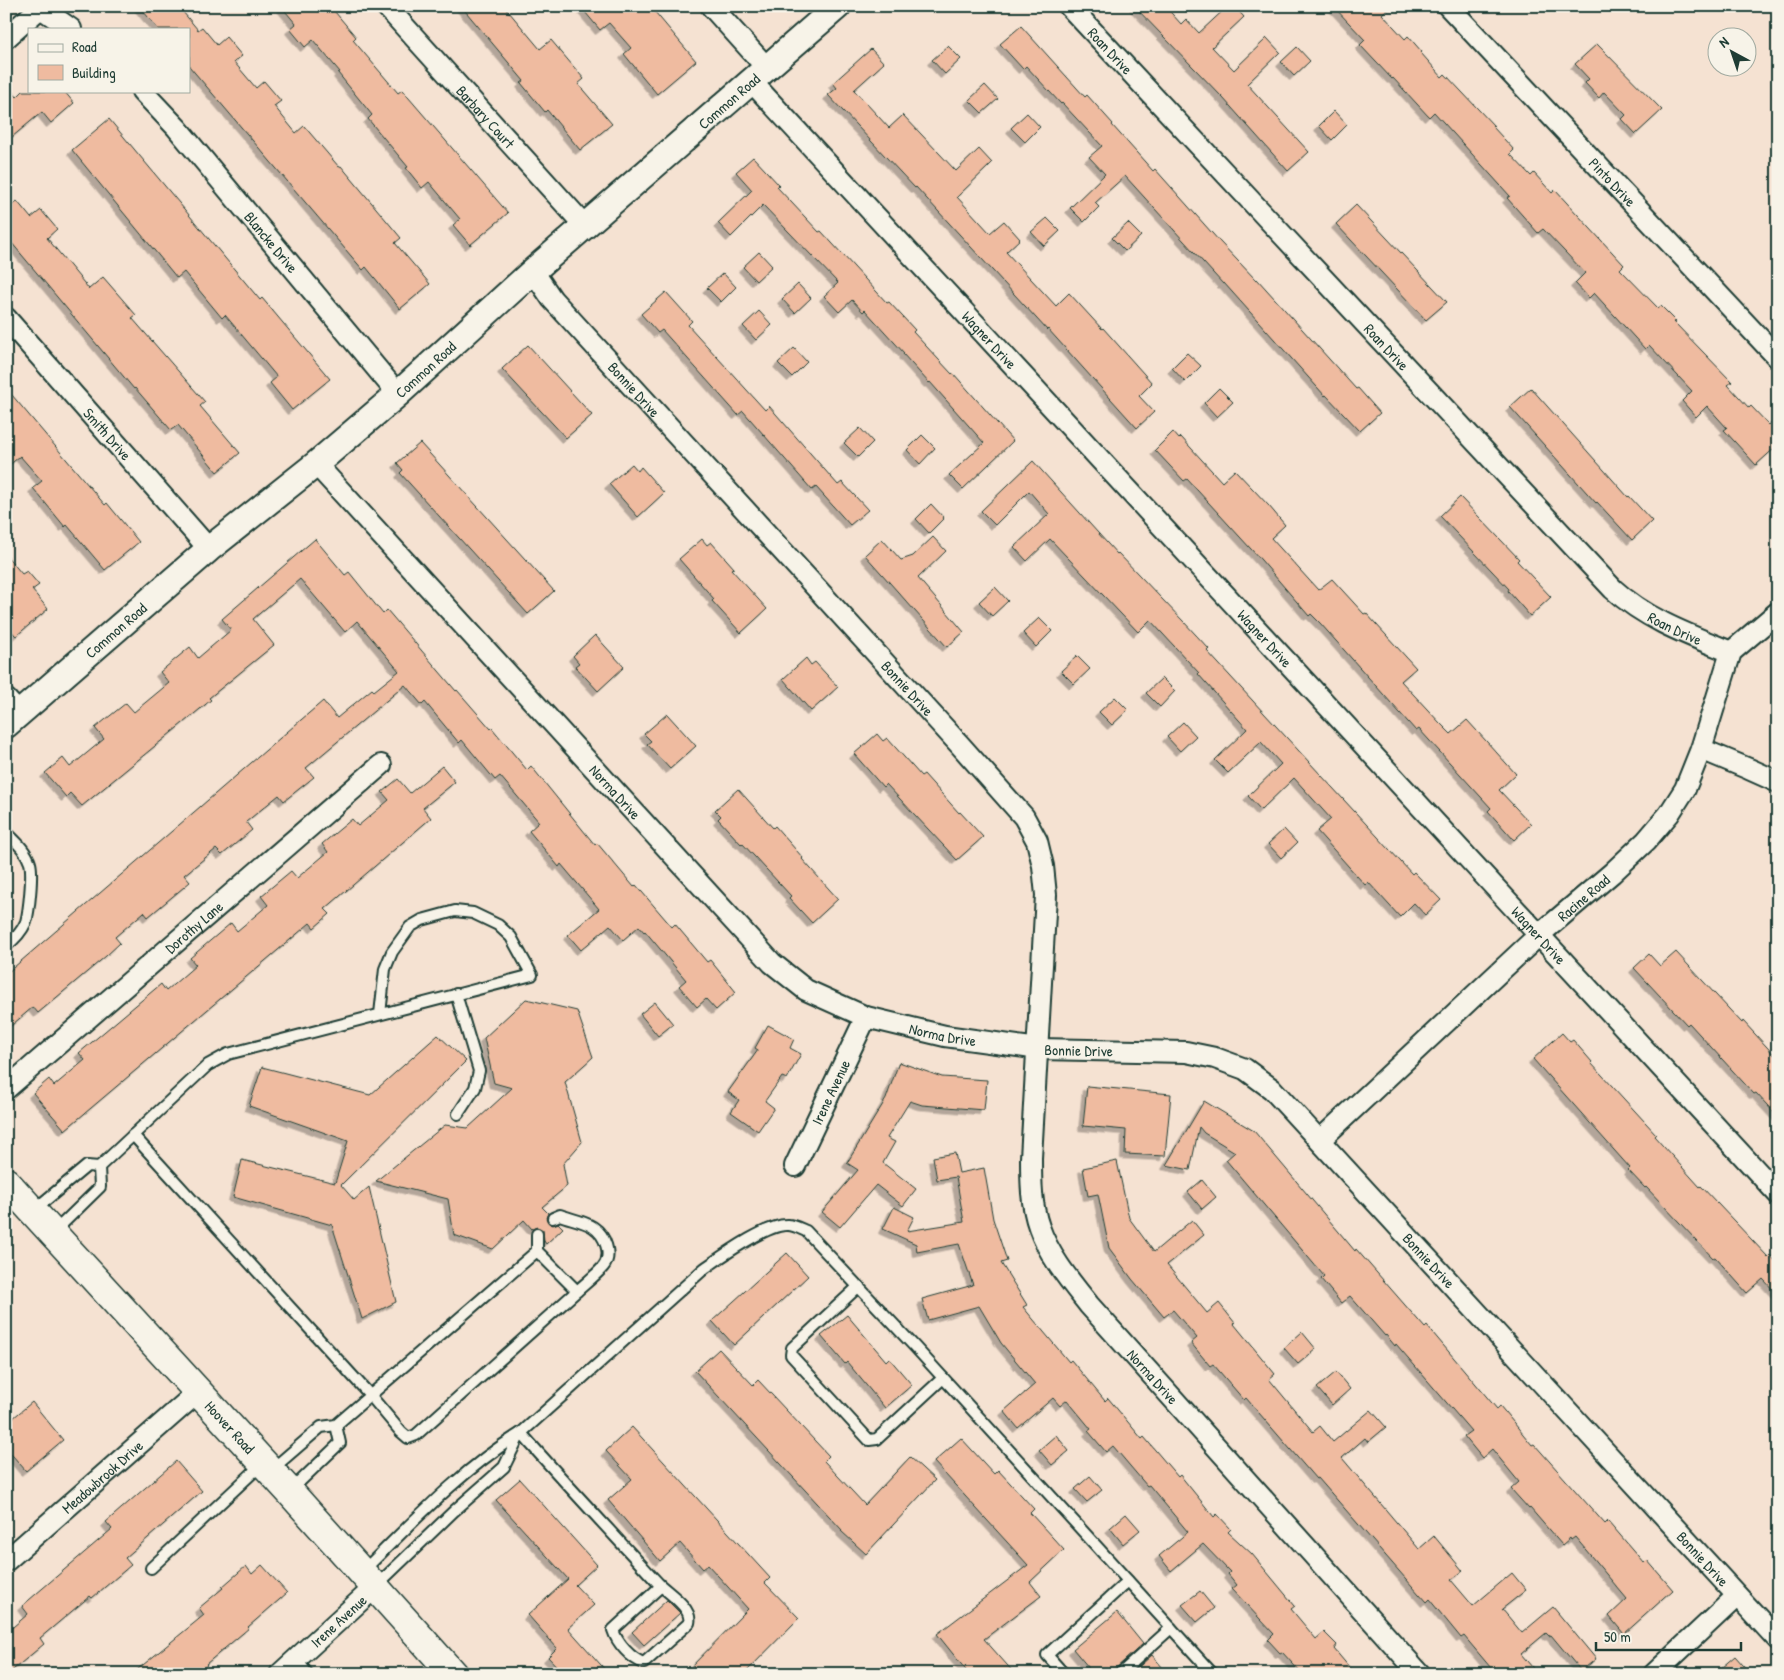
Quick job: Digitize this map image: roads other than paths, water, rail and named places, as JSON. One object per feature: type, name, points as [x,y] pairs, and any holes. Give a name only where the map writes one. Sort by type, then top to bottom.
[{"type":"main road","name":"Hoover Road","points":[[6,1182],[267,1467],[453,1674]]},
{"type":"street","name":"Barbary Court","points":[[386,6],[585,226]]},
{"type":"street","name":"Wagner Drive","points":[[711,6],[759,74],[1539,935],[1778,1194]]},
{"type":"street","name":"Common Road","points":[[11,712],[316,464],[398,394],[533,271],[838,6]]},
{"type":"street","name":"Roan Drive","points":[[1069,6],[1613,590],[1628,603],[1644,613],[1731,652]]},
{"type":"street","name":"Pinto Drive","points":[[1448,6],[1778,358]]},
{"type":"street","points":[[6,38],[39,7],[70,28]]},
{"type":"street","name":"Blancke Drive","points":[[143,92],[177,128],[398,394]]},
{"type":"street","name":"Bonnie Drive","points":[[533,271],[552,299],[1024,817],[1038,841],[1046,895],[1038,1049],[1186,1052],[1215,1058],[1245,1069],[1272,1088],[1778,1640]]},
{"type":"street","name":"Smith Drive","points":[[6,318],[210,549]]},
{"type":"street","name":"Norma Drive","points":[[316,464],[772,963],[806,990],[866,1017],[945,1036],[1038,1049],[1031,1186],[1038,1227],[1064,1274],[1118,1338],[1420,1674]]},
{"type":"street","points":[[1731,652],[1778,612]]},
{"type":"street","name":"Racine Road","points":[[1320,1140],[1539,935],[1612,873],[1646,841],[1669,814],[1685,789],[1700,750],[1731,652]]},
{"type":"street","points":[[1700,750],[1778,782]]},
{"type":"street","name":"Dorothy Lane","points":[[6,1089],[381,765]]},
{"type":"street","name":"Irene Avenue","points":[[794,1166],[866,1017]]},
{"type":"street","name":"Meadowbrook Drive","points":[[6,1561],[198,1392]]},
{"type":"street","name":"Irene Avenue","points":[[280,1674],[302,1667],[368,1580]]},
{"type":"street","points":[[1654,1674],[1737,1596]]},
{"type":"lane","points":[[6,832],[22,848],[30,863],[31,878],[26,922],[15,939],[6,946]]},
{"type":"lane","points":[[32,1211],[87,1166],[99,1167],[208,1065],[228,1054],[532,975],[511,938],[498,925],[472,913],[455,911],[422,920],[410,927],[392,952],[385,969],[380,1014]]},
{"type":"lane","points":[[456,994],[479,1071],[475,1088],[458,1114]]},
{"type":"lane","points":[[133,1135],[408,1438],[416,1435],[604,1266],[608,1255],[606,1244],[599,1232],[592,1226],[560,1215],[553,1218]]},
{"type":"lane","points":[[53,1234],[100,1186],[99,1167]]},
{"type":"lane","points":[[368,1580],[448,1488],[494,1450],[521,1433],[705,1268],[734,1247],[766,1231],[786,1224],[806,1230],[944,1378],[1213,1674]]},
{"type":"lane","points":[[537,1234],[538,1251],[577,1291]]},
{"type":"lane","points":[[151,1568],[267,1467],[321,1427],[336,1425],[538,1251]]},
{"type":"lane","points":[[859,1286],[792,1348],[791,1355],[869,1440],[877,1439],[944,1378]]},
{"type":"lane","points":[[289,1492],[340,1443],[336,1425]]},
{"type":"lane","points":[[368,1580],[454,1511],[504,1467],[521,1433]]},
{"type":"lane","points":[[521,1433],[590,1511],[661,1586],[688,1610],[691,1617],[690,1623],[644,1663],[638,1661],[624,1648],[616,1638],[613,1630],[661,1586]]},
{"type":"lane","points":[[1064,1674],[1047,1655],[1128,1581]]},
{"type":"lane","points":[[1120,1674],[1171,1628]]}]
